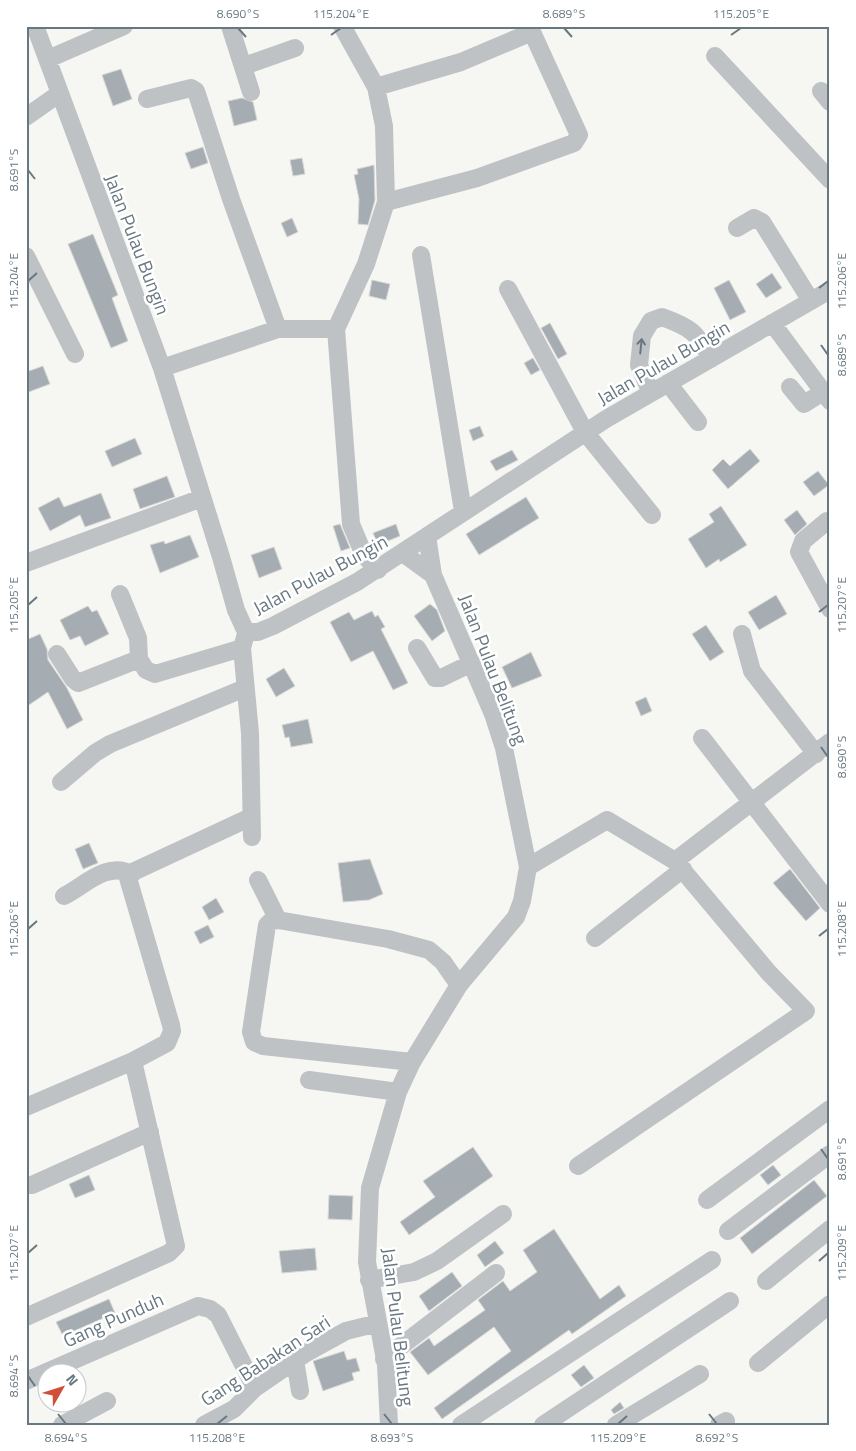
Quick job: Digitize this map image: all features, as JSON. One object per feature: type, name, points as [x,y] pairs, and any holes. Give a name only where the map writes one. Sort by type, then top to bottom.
[{"type":"street","name":"Jalan Pulau Bungin","points":[[35,26],[162,368],[244,640],[357,582],[404,554],[463,511],[585,432],[830,290]]},
{"type":"street","points":[[48,59],[124,26]]},
{"type":"street","points":[[230,26],[251,92]]},
{"type":"street","points":[[342,26],[376,87],[384,126],[386,202],[366,264],[336,328],[351,524],[364,555],[375,571]]},
{"type":"street","points":[[376,87],[461,62],[532,32],[579,135],[574,143],[477,178],[386,202]]},
{"type":"street","points":[[244,66],[295,48]]},
{"type":"street","points":[[715,56],[830,180]]},
{"type":"street","points":[[147,99],[191,88],[196,90],[231,199],[278,329]]},
{"type":"street","points":[[26,116],[60,93]]},
{"type":"street","points":[[737,228],[754,218],[762,222],[811,301]]},
{"type":"street","points":[[421,255],[463,511]]},
{"type":"street","points":[[26,256],[74,354]]},
{"type":"street","points":[[508,289],[585,432],[652,515]]},
{"type":"street","points":[[650,393],[639,365],[642,336],[651,321],[662,317],[686,326],[699,337],[711,359]]},
{"type":"street","points":[[772,323],[826,397],[804,404],[790,387]]},
{"type":"street","points":[[162,368],[278,329],[336,328]]},
{"type":"street","points":[[668,383],[698,422]]},
{"type":"street","points":[[26,563],[202,498]]},
{"type":"street","points":[[826,521],[803,541],[799,552],[830,609]]},
{"type":"street","name":"Jalan Pulau Belitung","points":[[389,1425],[384,1359],[372,1325],[367,1252],[370,1188],[398,1092],[412,1062],[459,985],[516,917],[522,901],[528,867],[504,748],[493,714],[459,669],[434,574],[427,536]]},
{"type":"street","points":[[404,554],[434,574]]},
{"type":"street","points":[[120,594],[138,638],[139,659],[146,670],[155,674],[244,640],[245,688],[250,733],[252,837]]},
{"type":"street","points":[[595,938],[752,802],[823,748],[752,671],[742,634]]},
{"type":"street","points":[[418,648],[435,678],[459,669]]},
{"type":"street","points":[[57,654],[72,679],[78,683],[139,659]]},
{"type":"street","points":[[62,782],[95,753],[110,744],[245,688]]},
{"type":"street","points":[[702,738],[830,904]]},
{"type":"street","points":[[26,1107],[133,1061],[167,1043],[172,1031],[128,882],[131,874],[251,817]]},
{"type":"street","points":[[528,867],[608,820],[679,865],[770,972],[806,1011],[578,1166]]},
{"type":"street","points":[[64,896],[106,872],[124,871],[131,874]]},
{"type":"street","points":[[258,880],[278,920]]},
{"type":"street","points":[[412,1062],[263,1046],[254,1042],[251,1032],[267,925],[271,921],[278,920],[388,939],[429,950],[443,962],[459,985]]},
{"type":"street","points":[[26,1316],[169,1253],[176,1246],[133,1061]]},
{"type":"street","points":[[308,1080],[398,1092]]},
{"type":"street","points":[[708,1200],[830,1109]]},
{"type":"street","points":[[32,1185],[150,1132]]},
{"type":"street","points":[[728,1231],[830,1154]]},
{"type":"street","points":[[370,1280],[414,1272],[437,1261],[502,1214]]},
{"type":"street","points":[[766,1281],[830,1229]]},
{"type":"street","points":[[461,1425],[712,1260]]},
{"type":"street","points":[[384,1359],[496,1273]]},
{"type":"street","points":[[542,1425],[730,1301]]},
{"type":"street","points":[[758,1363],[830,1304]]},
{"type":"street","name":"Gang Punduh","points":[[26,1381],[189,1308],[203,1306],[218,1315],[255,1388]]},
{"type":"street","name":"Gang Babakan Sari","points":[[204,1425],[235,1417],[255,1388],[295,1360],[346,1331],[372,1325]]},
{"type":"street","points":[[295,1360],[300,1391]]},
{"type":"street","points":[[616,1425],[700,1374]]},
{"type":"street","points":[[62,1425],[107,1401]]},
{"type":"building","points":[[121,69],[132,99],[113,106],[102,75]]},
{"type":"building","points":[[242,98],[253,102],[257,120],[234,126],[228,101]]},
{"type":"building","points":[[203,147],[208,163],[191,169],[185,153]]},
{"type":"building","points":[[302,158],[305,174],[293,176],[290,160]]},
{"type":"building","points":[[374,165],[375,200],[368,225],[358,224],[359,199],[354,175],[358,174],[357,169]]},
{"type":"building","points":[[292,218],[298,232],[287,237],[281,223]]},
{"type":"building","points":[[93,234],[118,295],[112,298],[128,341],[111,348],[68,244]]},
{"type":"building","points":[[772,273],[782,288],[766,298],[756,284]]},
{"type":"building","points":[[372,280],[390,284],[386,300],[369,296]]},
{"type":"building","points":[[729,280],[746,312],[730,320],[714,288]]},
{"type":"building","points":[[550,323],[567,354],[558,359],[541,328]]},
{"type":"building","points":[[533,358],[540,370],[531,375],[524,363]]},
{"type":"building","points":[[43,366],[50,384],[26,393],[26,372]]},
{"type":"building","points":[[480,426],[484,436],[473,441],[469,430]]},
{"type":"building","points":[[135,438],[142,454],[112,467],[105,451]]},
{"type":"building","points":[[750,449],[760,461],[728,489],[712,470],[723,459],[730,466]]},
{"type":"building","points":[[512,450],[518,460],[496,471],[490,461]]},
{"type":"building","points":[[818,471],[829,485],[814,496],[803,482]]},
{"type":"building","points":[[167,476],[175,497],[140,509],[133,489]]},
{"type":"building","points":[[101,493],[111,518],[85,527],[80,515],[50,531],[38,508],[59,497],[64,507]]},
{"type":"building","points":[[526,497],[539,518],[479,555],[466,534]]},
{"type":"building","points":[[721,506],[747,545],[720,562],[719,559],[706,568],[688,539],[714,522],[709,514]]},
{"type":"building","points":[[797,510],[807,524],[795,535],[784,520]]},
{"type":"building","points":[[340,524],[350,548],[341,551],[333,526]]},
{"type":"building","points":[[396,524],[400,536],[378,545],[373,533]]},
{"type":"building","points":[[190,535],[199,557],[160,573],[150,545],[164,541],[165,544]]},
{"type":"building","points":[[274,547],[282,569],[259,578],[251,555]]},
{"type":"building","points":[[776,595],[787,614],[759,630],[748,612]]},
{"type":"building","points":[[430,604],[437,610],[445,631],[432,641],[414,616]]},
{"type":"building","points":[[88,606],[92,612],[97,610],[109,634],[85,646],[80,636],[70,640],[60,620]]},
{"type":"building","points":[[372,611],[375,617],[378,615],[385,627],[381,629],[408,683],[393,690],[373,651],[351,662],[330,622],[349,612],[354,620]]},
{"type":"building","points":[[706,625],[724,652],[710,661],[692,634]]},
{"type":"building","points":[[40,634],[47,649],[48,660],[67,688],[83,720],[67,729],[48,692],[26,707],[26,640]]},
{"type":"building","points":[[531,652],[542,676],[512,688],[502,667]]},
{"type":"building","points":[[284,668],[295,686],[276,697],[266,679]]},
{"type":"building","points":[[646,697],[652,711],[641,716],[635,702]]},
{"type":"building","points":[[308,719],[313,743],[291,747],[289,737],[285,738],[282,725]]},
{"type":"building","points":[[89,843],[98,863],[83,869],[75,849]]},
{"type":"building","points":[[370,859],[383,894],[369,900],[343,902],[338,863]]},
{"type":"building","points":[[790,869],[820,908],[806,921],[773,883]]},
{"type":"building","points":[[216,898],[224,912],[209,920],[202,907]]},
{"type":"building","points":[[208,925],[214,937],[200,944],[194,932]]},
{"type":"building","points":[[473,1147],[493,1176],[409,1235],[400,1222],[435,1197],[423,1181]]},
{"type":"building","points":[[773,1165],[781,1175],[768,1185],[760,1175]]},
{"type":"building","points":[[89,1175],[95,1190],[75,1198],[69,1184]]},
{"type":"building","points":[[814,1180],[827,1196],[752,1254],[740,1238]]},
{"type":"building","points":[[329,1195],[353,1196],[352,1220],[328,1219]]},
{"type":"building","points":[[554,1229],[600,1299],[619,1285],[626,1296],[572,1334],[569,1330],[442,1419],[434,1408],[511,1351],[494,1327],[428,1375],[410,1352],[429,1338],[434,1346],[485,1310],[478,1300],[503,1281],[510,1291],[537,1272],[523,1250]]},
{"type":"building","points":[[495,1241],[504,1253],[485,1267],[477,1255]]},
{"type":"building","points":[[315,1248],[317,1270],[282,1273],[279,1251]]},
{"type":"building","points":[[452,1272],[462,1286],[429,1311],[419,1296]]},
{"type":"building","points":[[109,1299],[115,1313],[63,1336],[56,1322]]},
{"type":"building","points":[[344,1351],[347,1360],[356,1358],[360,1371],[352,1373],[354,1380],[323,1391],[313,1361]]},
{"type":"building","points":[[584,1365],[594,1378],[581,1387],[571,1375]]},
{"type":"building","points":[[620,1402],[624,1408],[614,1414],[611,1410]]}]
